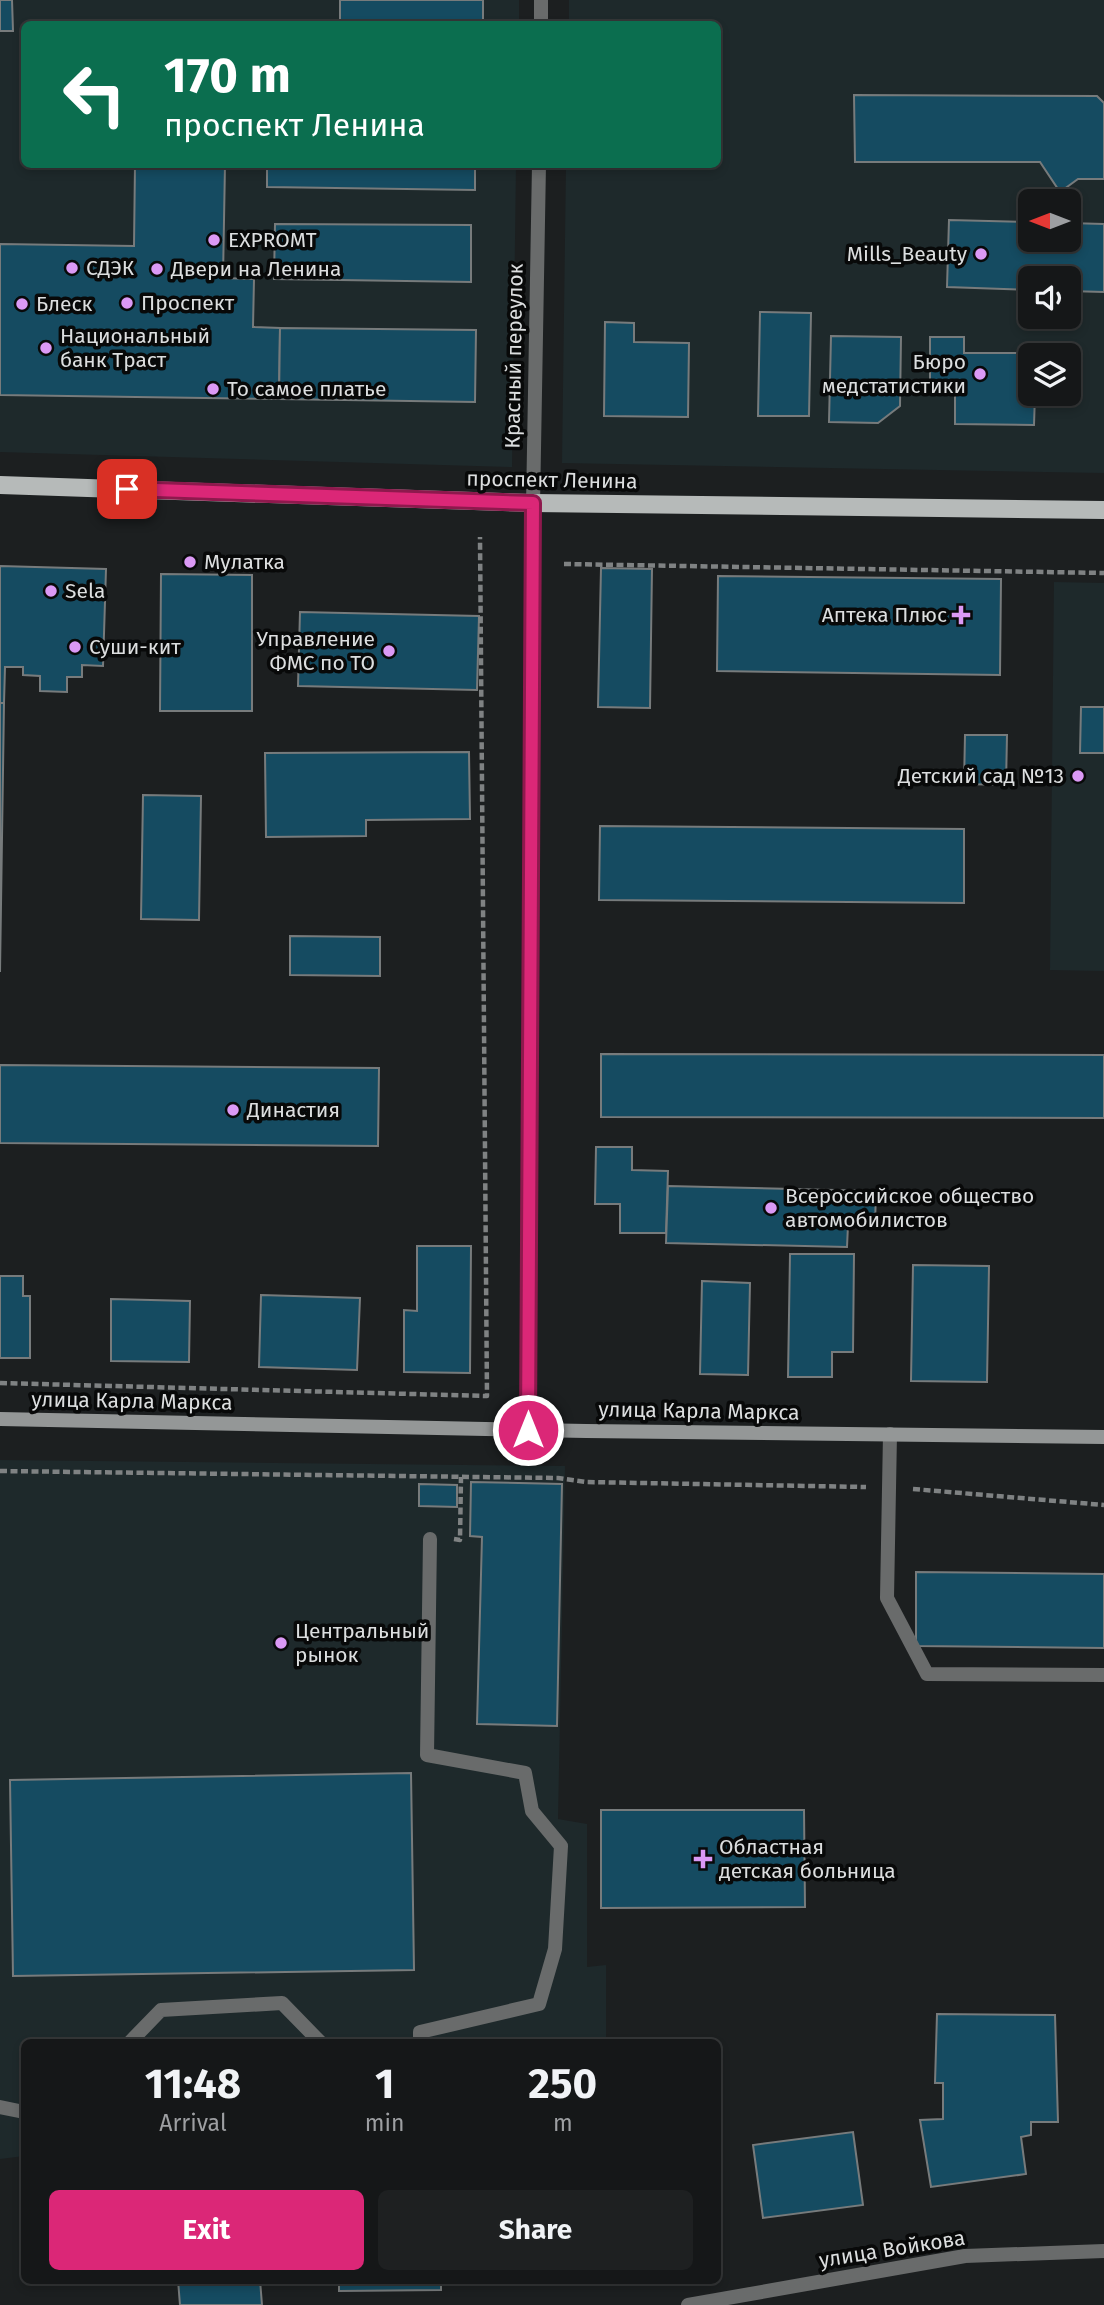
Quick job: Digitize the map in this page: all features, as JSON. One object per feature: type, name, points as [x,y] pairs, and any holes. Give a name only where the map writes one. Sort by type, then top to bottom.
[{"type":"main road","name":"проспект Ленина","points":[[0,485],[533,503],[1104,510]]},
{"type":"street","points":[[541,0],[541,21]]},
{"type":"street","name":"Красный переулок","points":[[528,1430],[533,503],[539,168]]},
{"type":"street","name":"улица Карла Маркса","points":[[0,1419],[528,1430],[1104,1437]]},
{"type":"street","points":[[890,1434],[887,1598],[928,1674],[1104,1675]]},
{"type":"street","points":[[420,2039],[420,2032],[539,2004],[555,1949],[561,1846],[532,1811],[525,1773],[427,1755],[430,1539]]},
{"type":"street","points":[[133,2039],[161,2010],[282,2003],[317,2039]]},
{"type":"street","points":[[0,2107],[21,2111]]},
{"type":"street","name":"улица Войкова","points":[[688,2305],[965,2256],[1104,2251]]},
{"type":"path","points":[[0,1383],[487,1396],[480,537]]},
{"type":"path","points":[[564,564],[1104,573]]},
{"type":"path","points":[[0,1471],[558,1478],[586,1482],[889,1487],[1104,1505]]},
{"type":"path","points":[[430,1539],[460,1539],[461,1477]]},
{"type":"shaded area","points":[[0,0],[519,0],[519,21],[21,21],[21,168],[516,168],[512,467],[0,452]]},
{"type":"shaded area","points":[[569,0],[1104,0],[1104,473],[562,463],[566,168],[721,168],[721,21],[569,21]]},
{"type":"shaded area","name":"Детский сад №13","points":[[1054,582],[1104,583],[1104,971],[1050,970]]},
{"type":"shaded area","name":"Центральный рынок","points":[[0,1460],[565,1466],[558,1819],[587,1824],[587,1967],[606,1965],[606,2037],[21,2039],[21,2156],[0,2159]]},
{"type":"building","points":[[0,0],[12,0],[13,31],[0,31]]},
{"type":"building","points":[[340,0],[483,0],[483,21],[340,21]]},
{"type":"building","points":[[854,95],[1097,96],[1104,103],[1104,179],[1078,179],[1064,189],[1058,189],[1040,162],[855,162]]},
{"type":"building","name":"Проспект","points":[[135,168],[225,168],[223,278],[254,279],[253,327],[280,328],[279,399],[0,395],[0,244],[134,246]]},
{"type":"building","points":[[267,168],[475,168],[475,190],[267,187]]},
{"type":"building","points":[[949,220],[1018,222],[1018,252],[1082,252],[1082,223],[1104,224],[1104,292],[1081,291],[1081,266],[1018,266],[1018,290],[947,287]]},
{"type":"building","points":[[275,224],[471,225],[471,282],[274,279]]},
{"type":"building","points":[[760,312],[811,313],[809,416],[758,416]]},
{"type":"building","points":[[605,322],[634,323],[634,342],[689,343],[688,417],[604,416]]},
{"type":"building","points":[[280,328],[476,330],[475,402],[279,399]]},
{"type":"building","points":[[831,336],[901,337],[900,406],[878,423],[829,422]]},
{"type":"building","name":"Бюро медстатистики","points":[[930,337],[964,337],[964,353],[1018,353],[1018,406],[1035,406],[1034,425],[955,424],[955,393],[930,393]]},
{"type":"building","points":[[0,566],[106,569],[103,666],[82,665],[82,677],[67,677],[67,692],[40,691],[40,676],[23,675],[23,667],[5,667],[4,703],[0,703]]},
{"type":"building","points":[[601,568],[652,569],[650,708],[598,707]]},
{"type":"building","points":[[161,574],[252,575],[252,711],[160,711]]},
{"type":"building","points":[[718,576],[1001,579],[1000,675],[717,671]]},
{"type":"building","name":"Управление ФМС по ТО","points":[[300,612],[479,616],[477,690],[298,686]]},
{"type":"building","points":[[0,703],[4,703],[0,972]]},
{"type":"building","points":[[1081,707],[1104,707],[1104,753],[1080,753]]},
{"type":"building","points":[[965,735],[1007,735],[1006,785],[964,784]]},
{"type":"building","points":[[469,752],[470,819],[366,820],[366,836],[266,837],[265,753]]},
{"type":"building","points":[[143,795],[201,796],[199,920],[141,919]]},
{"type":"building","points":[[600,826],[964,829],[964,903],[599,900]]},
{"type":"building","points":[[290,936],[380,937],[380,976],[290,975]]},
{"type":"building","points":[[601,1054],[1104,1055],[1104,1118],[601,1117]]},
{"type":"building","points":[[0,1065],[379,1068],[378,1146],[0,1143]]},
{"type":"building","points":[[596,1147],[632,1147],[632,1170],[668,1171],[666,1233],[620,1233],[620,1204],[595,1204]]},
{"type":"building","name":"Всероссийское общество автомобилистов","points":[[668,1186],[876,1191],[875,1225],[848,1225],[847,1247],[666,1243]]},
{"type":"building","points":[[417,1246],[471,1246],[470,1373],[404,1372],[404,1310],[417,1311]]},
{"type":"building","points":[[790,1254],[854,1254],[853,1352],[832,1352],[832,1377],[788,1377]]},
{"type":"building","points":[[913,1265],[989,1266],[987,1382],[911,1381]]},
{"type":"building","points":[[0,1276],[23,1276],[23,1296],[30,1296],[30,1358],[0,1358]]},
{"type":"building","points":[[702,1281],[750,1283],[748,1375],[700,1374]]},
{"type":"building","points":[[261,1295],[360,1298],[357,1370],[259,1367]]},
{"type":"building","points":[[111,1299],[190,1301],[189,1362],[111,1361]]},
{"type":"building","points":[[471,1482],[562,1484],[557,1726],[477,1724],[482,1537],[470,1536]]},
{"type":"building","points":[[419,1484],[457,1485],[457,1507],[419,1506]]},
{"type":"building","points":[[916,1572],[1104,1574],[1104,1648],[916,1646]]},
{"type":"building","points":[[411,1773],[414,1970],[13,1976],[10,1780]]},
{"type":"building","name":"Областная детская больница","points":[[601,1810],[804,1810],[805,1907],[601,1908]]},
{"type":"building","points":[[937,2014],[1055,2015],[1058,2122],[1031,2122],[1031,2135],[1021,2137],[1026,2174],[931,2187],[920,2120],[943,2119],[943,2083],[935,2083]]},
{"type":"building","points":[[853,2132],[863,2205],[763,2218],[753,2145]]},
{"type":"building","points":[[178,2284],[260,2284],[262,2305],[180,2305]]},
{"type":"building","points":[[339,2284],[441,2284],[441,2290],[339,2291]]},
{"type":"place","name":"EXPROMT","points":[[214,240]]},
{"type":"place","name":"Mills_Beauty","points":[[981,254]]},
{"type":"place","name":"СДЭК","points":[[72,268]]},
{"type":"place","name":"Двери на Ленина","points":[[157,269]]},
{"type":"place","name":"Проспект","points":[[127,303]]},
{"type":"place","name":"Блеск","points":[[22,304]]},
{"type":"place","name":"Национальный банк Траст","points":[[46,348]]},
{"type":"place","name":"Бюро медстатистики","points":[[980,374]]},
{"type":"place","name":"То самое платье","points":[[213,389]]},
{"type":"place","name":"Мулатка","points":[[190,562]]},
{"type":"place","name":"Sela","points":[[51,591]]},
{"type":"place","name":"Аптека Плюс","points":[[961,615]]},
{"type":"place","name":"Суши-кит","points":[[75,647]]},
{"type":"place","name":"Управление ФМС по ТО","points":[[389,651]]},
{"type":"place","name":"Детский сад №13","points":[[1078,776]]},
{"type":"place","name":"Династия","points":[[233,1110]]},
{"type":"place","name":"Всероссийское общество автомобилистов","points":[[771,1208]]},
{"type":"place","name":"Центральный рынок","points":[[281,1643]]},
{"type":"place","name":"Областная детская больница","points":[[703,1859]]},
{"type":"route","points":[[127,489],[533,503],[528,1430]]}]
